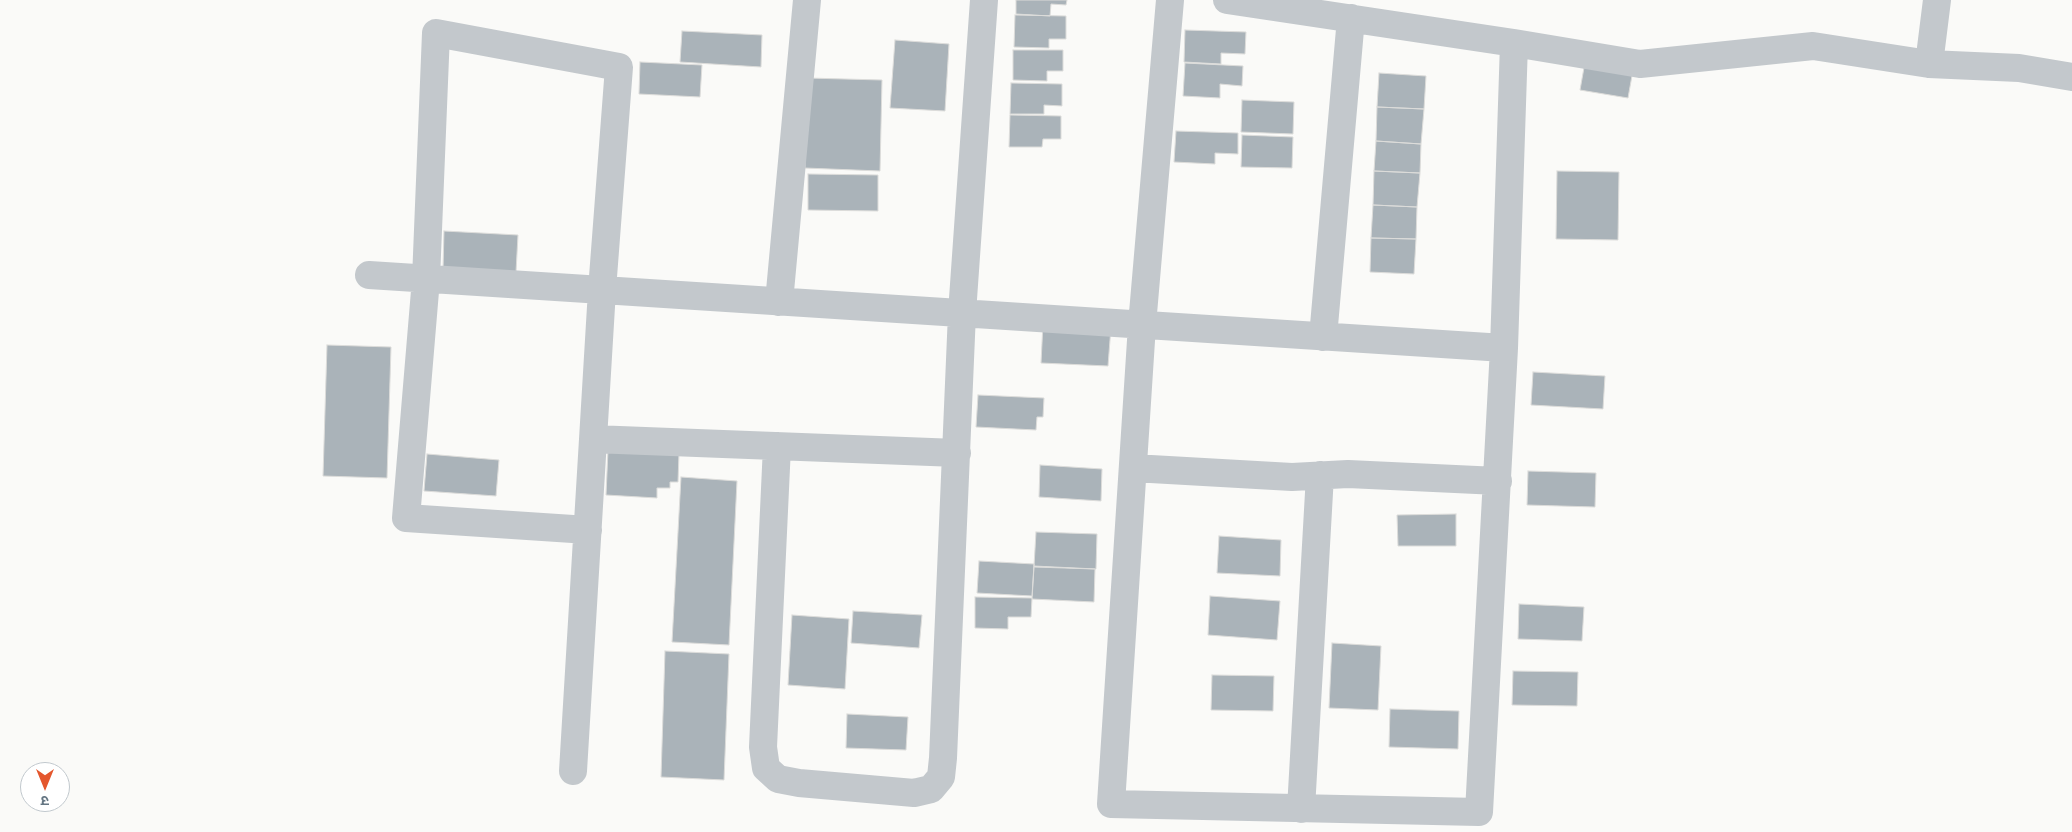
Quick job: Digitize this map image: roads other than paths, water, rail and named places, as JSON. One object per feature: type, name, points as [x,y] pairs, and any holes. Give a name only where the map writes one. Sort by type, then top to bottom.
[{"type":"lane","points":[[779,302],[807,0]]},
{"type":"lane","points":[[777,446],[763,747],[766,768],[778,779],[799,783],[914,793],[931,789],[941,776],[962,313],[984,0]]},
{"type":"lane","points":[[1170,0],[1142,325],[1111,804],[1479,812],[1498,481],[1514,43]]},
{"type":"lane","points":[[1227,0],[1640,64],[1813,46],[1929,64],[2019,68],[2072,77]]},
{"type":"lane","points":[[1929,64],[1937,0]]},
{"type":"lane","points":[[1323,337],[1351,18]]},
{"type":"lane","points":[[573,771],[588,530],[602,290],[619,67],[436,32],[426,279],[406,518],[588,530]]},
{"type":"lane","points":[[370,276],[1504,348]]},
{"type":"lane","points":[[593,439],[957,453]]},
{"type":"lane","points":[[1133,468],[1292,478],[1348,474],[1498,481]]},
{"type":"lane","points":[[1302,809],[1320,475]]}]
